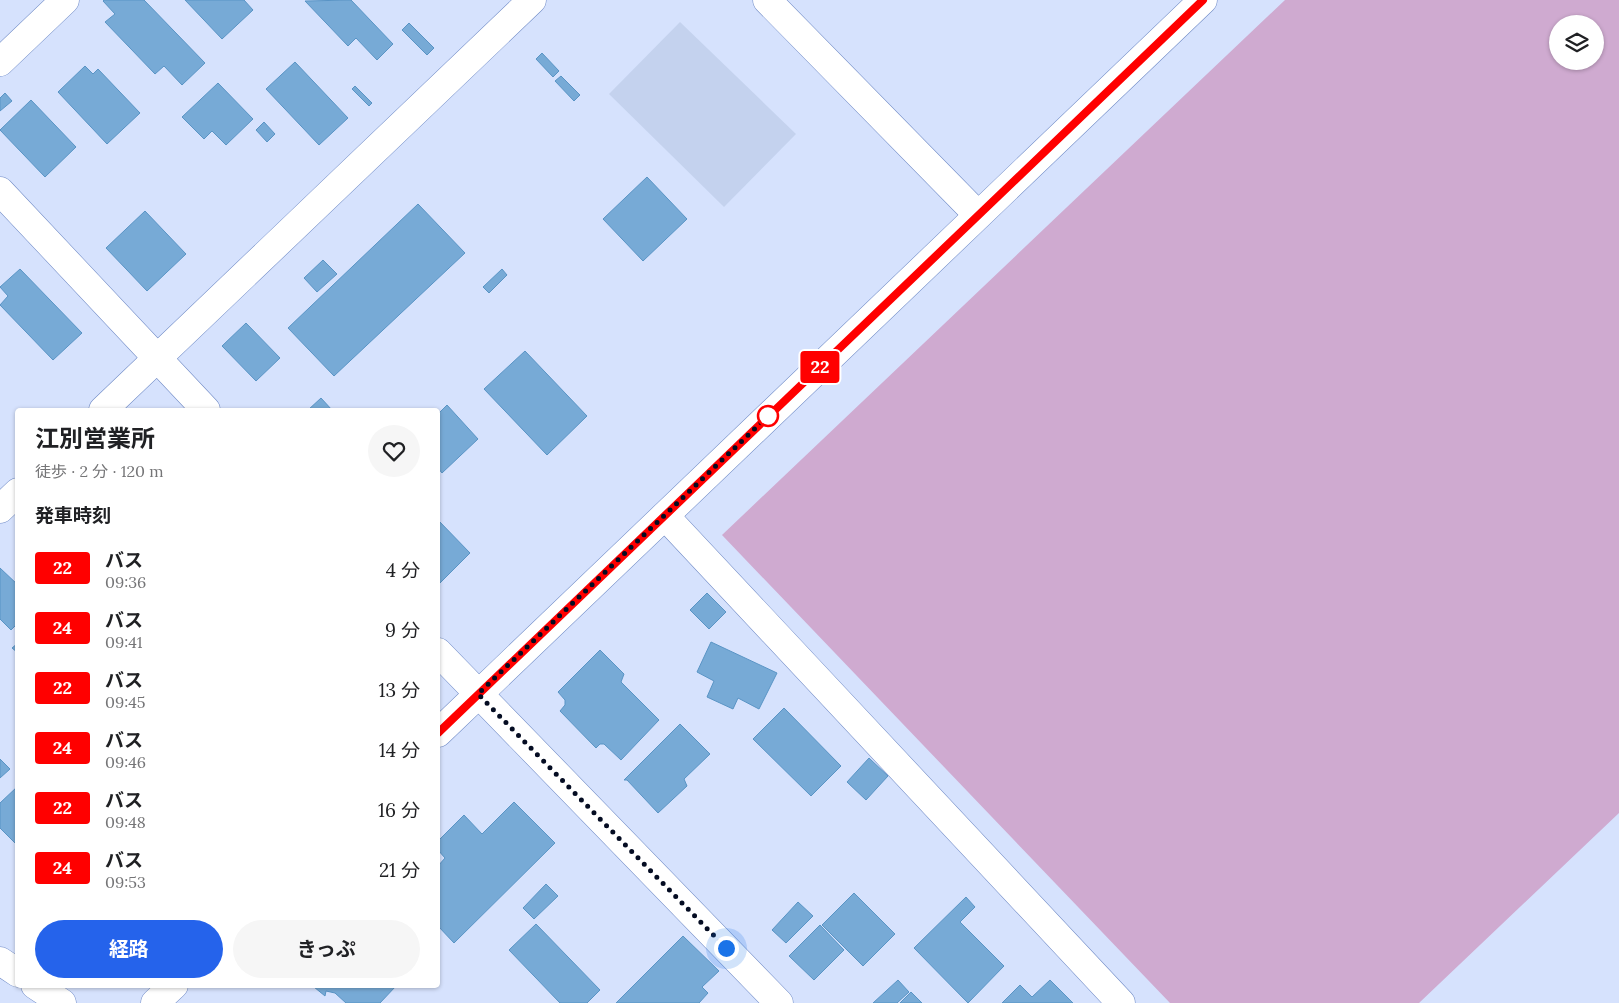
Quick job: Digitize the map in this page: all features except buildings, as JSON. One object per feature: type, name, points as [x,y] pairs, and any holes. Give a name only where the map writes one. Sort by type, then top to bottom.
[{"type":"street","points":[[0,62],[65,0]]},
{"type":"street","points":[[105,408],[532,0]]},
{"type":"street","points":[[767,0],[978,215]]},
{"type":"street","points":[[440,731],[1203,0]]},
{"type":"street","points":[[0,191],[204,408]]},
{"type":"street","points":[[0,509],[15,495]]},
{"type":"street","points":[[665,516],[1121,1003]]},
{"type":"street","points":[[440,654],[779,1003]]},
{"type":"street","points":[[0,961],[15,971]]},
{"type":"street","points":[[40,988],[62,1003]]},
{"type":"street","points":[[155,1003],[171,988]]},
{"type":"shaded area","points":[[1285,0],[1619,0],[1619,813],[1419,1003],[1170,1003],[722,535]]},
{"type":"shaded area","points":[[680,22],[796,134],[724,207],[609,94]]},
{"type":"bus line","name":"22","points":[[440,731],[1203,0]]},
{"type":"route","points":[[726,948],[478,694],[768,416]]}]
